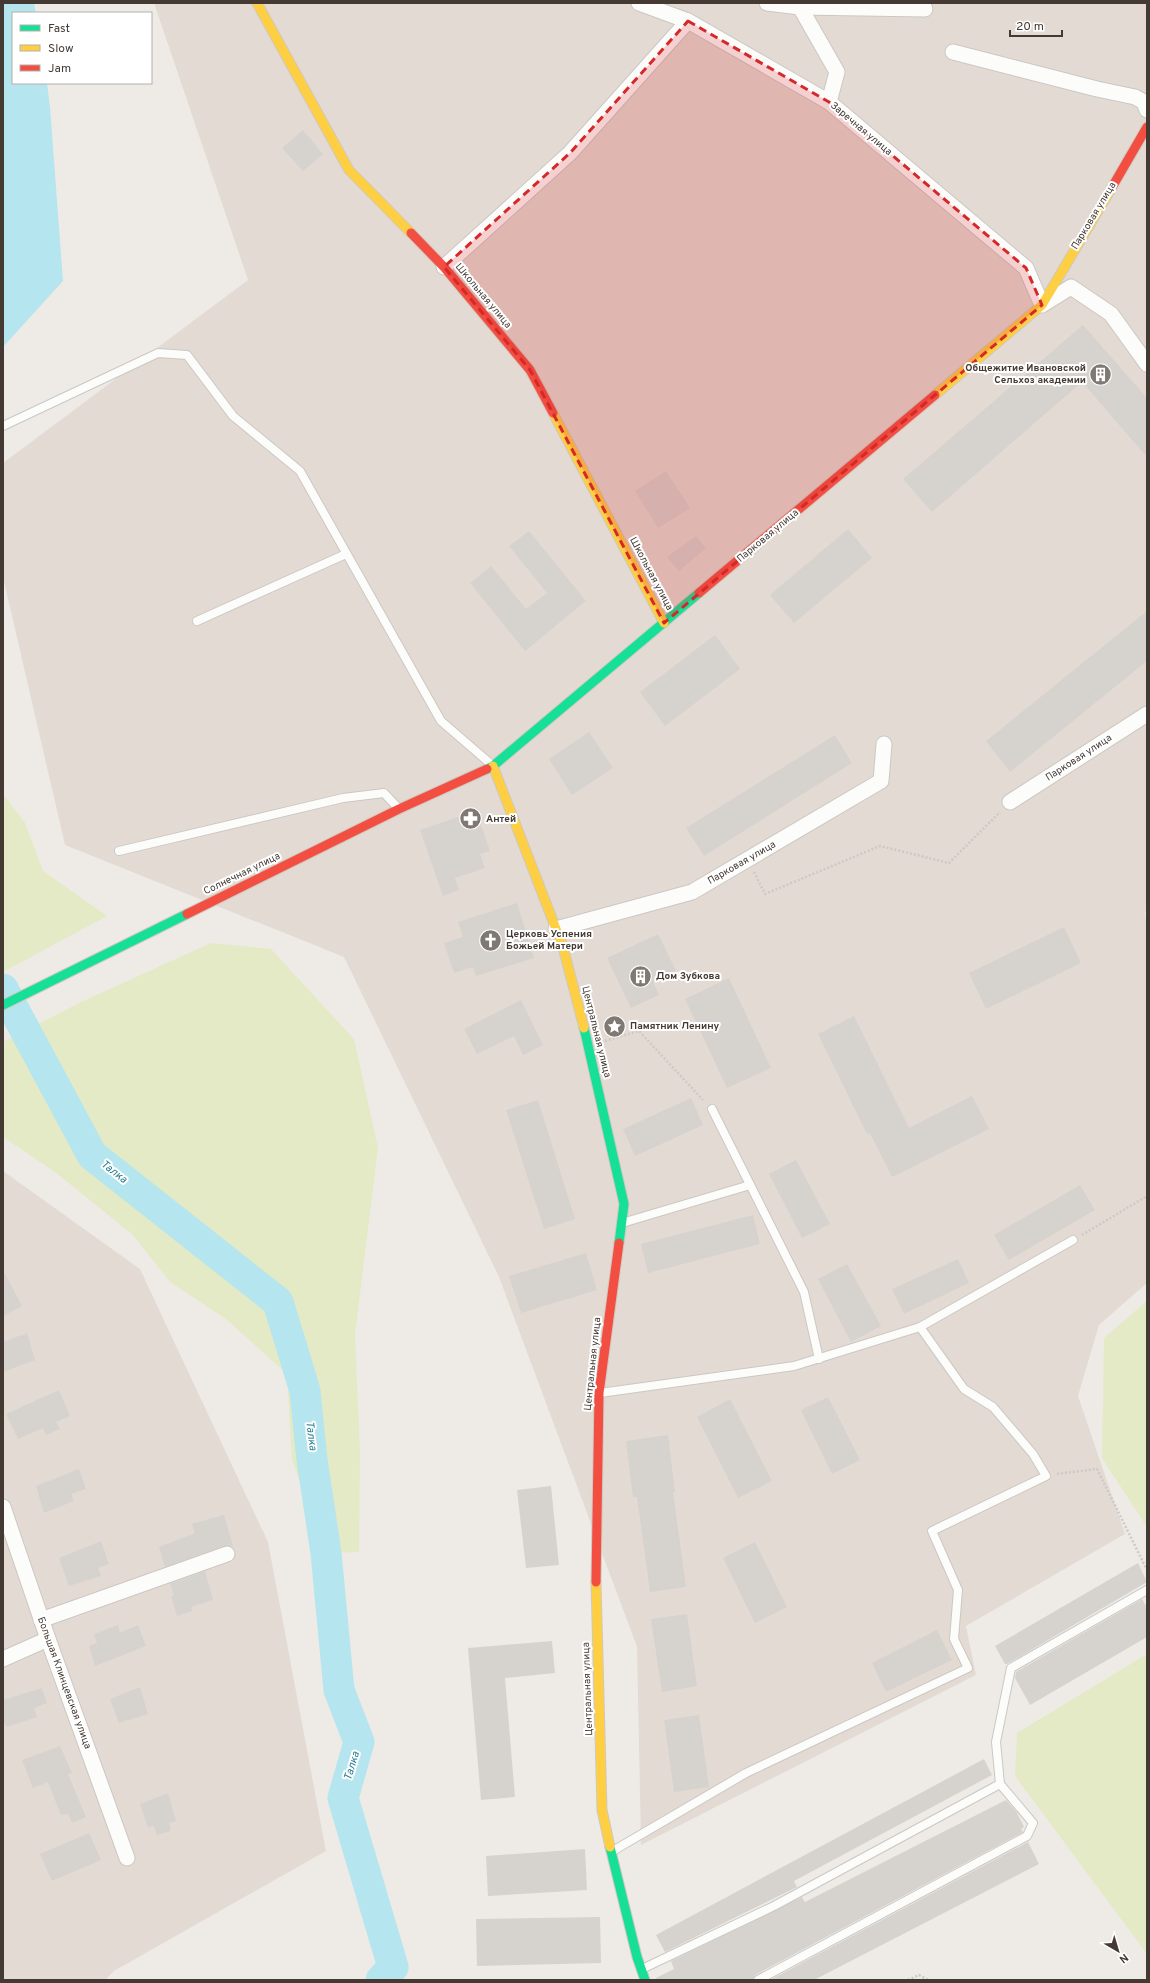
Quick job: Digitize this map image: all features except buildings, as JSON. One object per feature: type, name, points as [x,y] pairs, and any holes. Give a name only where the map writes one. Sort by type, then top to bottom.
[{"type":"street","name":"Школьная улица","points":[[257,3],[349,170],[444,267],[530,370],[664,623]]},
{"type":"street","name":"Заречная улица","points":[[639,3],[688,21],[829,102],[1026,268],[1042,305]]},
{"type":"street","points":[[768,3],[800,7],[925,9]]},
{"type":"street","points":[[800,7],[837,72],[829,102]]},
{"type":"street","points":[[444,267],[570,153],[688,21]]},
{"type":"street","points":[[953,52],[1097,89],[1135,97],[1144,102],[1147,110]]},
{"type":"street","name":"Парковая улица","points":[[1042,305],[1147,127]]},
{"type":"street","name":"Парковая улица","points":[[493,766],[1042,305],[1071,287],[1111,314],[1147,364]]},
{"type":"street","name":"Парковая улица","points":[[1010,802],[1147,714]]},
{"type":"street","name":"Парковая улица","points":[[556,929],[692,892],[881,781],[884,744]]},
{"type":"street","name":"Солнечная улица","points":[[3,1005],[399,809],[493,766]]},
{"type":"street","name":"Центральная улица","points":[[493,766],[556,929],[571,975],[624,1204],[599,1393],[595,1562],[602,1810],[611,1852],[642,1970],[646,1980]]},
{"type":"street","name":"Большая Клинцевская улица","points":[[3,1507],[41,1620],[127,1858]]},
{"type":"street","points":[[41,1620],[227,1554]]},
{"type":"street","points":[[3,1659],[48,1639]]},
{"type":"lane","points":[[3,426],[158,353],[187,355],[233,416],[300,471],[441,721],[493,766]]},
{"type":"lane","points":[[197,621],[346,554]]},
{"type":"lane","points":[[119,851],[343,798],[384,793],[399,809]]},
{"type":"lane","points":[[712,1109],[804,1292],[819,1358]]},
{"type":"lane","points":[[622,1223],[750,1185]]},
{"type":"lane","points":[[599,1393],[794,1366],[920,1327],[1073,1240]]},
{"type":"lane","points":[[611,1852],[746,1772],[968,1668],[954,1639],[958,1590],[932,1531],[1046,1476],[1033,1454],[993,1407],[964,1389],[920,1327]]},
{"type":"lane","points":[[758,1980],[1027,1836],[1033,1823],[1000,1784],[996,1742],[1011,1668],[1147,1590]]},
{"type":"lane","points":[[642,1970],[774,1906],[1000,1784]]},
{"type":"path","points":[[747,873],[754,870],[764,894],[880,846],[949,863],[1010,802]]},
{"type":"path","points":[[588,1045],[639,1031],[712,1109]]},
{"type":"path","points":[[1073,1240],[1147,1196]]},
{"type":"path","points":[[1046,1476],[1097,1469],[1147,1570]]},
{"type":"path","points":[[908,1980],[919,1975],[928,1980]]},
{"type":"highlighted area","points":[[688,21],[829,102],[1026,268],[1042,305],[664,623],[530,370],[444,267],[570,153]]},
{"type":"shaded area","points":[[154,3],[1147,3],[1147,909],[1145,912],[1147,932],[1147,1283],[1099,1325],[1078,1396],[1125,1534],[966,1626],[976,1675],[641,1845],[637,1647],[499,1277],[344,957],[65,845],[3,577],[3,463],[248,280]]},
{"type":"shaded area","points":[[3,1171],[140,1269],[268,1542],[326,1851],[114,1971],[105,1980],[3,1980]]},
{"type":"green space","points":[[3,794],[25,823],[43,871],[107,916],[3,972]]},
{"type":"green space","points":[[211,943],[271,949],[354,1039],[378,1148],[355,1334],[360,1453],[359,1552],[326,1553],[292,1460],[287,1374],[226,1319],[170,1282],[133,1235],[55,1172],[3,1137],[3,1042],[79,1003]]},
{"type":"green space","points":[[1147,1301],[1147,1527],[1102,1458],[1104,1338]]},
{"type":"green space","points":[[1147,1654],[1147,1954],[1015,1776],[1017,1733]]},
{"type":"water","points":[[3,3],[34,3],[36,12],[12,12],[12,84],[47,84],[63,281],[3,347]]},
{"type":"waterway","name":"Талка","points":[[3,989],[92,1155],[278,1302],[305,1391],[312,1460],[326,1553],[339,1690],[359,1742],[343,1798],[393,1967],[381,1980]]},
{"type":"traffic: fast","points":[[487,769],[493,766],[699,593]]},
{"type":"traffic: fast","points":[[3,1005],[187,914]]},
{"type":"traffic: fast","points":[[584,1028],[624,1204],[619,1243]]},
{"type":"traffic: fast","points":[[610,1847],[637,1957],[645,1980]]},
{"type":"traffic: slow","points":[[257,3],[349,170],[411,233]]},
{"type":"traffic: slow","points":[[935,395],[1042,305],[1111,189]]},
{"type":"traffic: slow","points":[[553,413],[664,623]]},
{"type":"traffic: slow","points":[[493,766],[563,947],[584,1028]]},
{"type":"traffic: slow","points":[[596,1582],[602,1810],[610,1847]]},
{"type":"traffic: jam","points":[[1111,189],[1147,127]]},
{"type":"traffic: jam","points":[[411,233],[444,267],[530,370],[553,413]]},
{"type":"traffic: jam","points":[[699,593],[935,395]]},
{"type":"traffic: jam","points":[[187,914],[399,809],[487,769]]},
{"type":"traffic: jam","points":[[596,1582],[599,1393],[619,1243]]},
{"type":"place","name":"Общежитие Ивановской Сельхоз академии","points":[[1101,374]]},
{"type":"place","name":"Антей","points":[[471,819]]},
{"type":"place","name":"Церковь Успения Божьей Матери","points":[[491,940]]},
{"type":"place","name":"Дом Зубкова","points":[[640,976]]},
{"type":"place","name":"Памятник Ленину","points":[[614,1026]]}]
